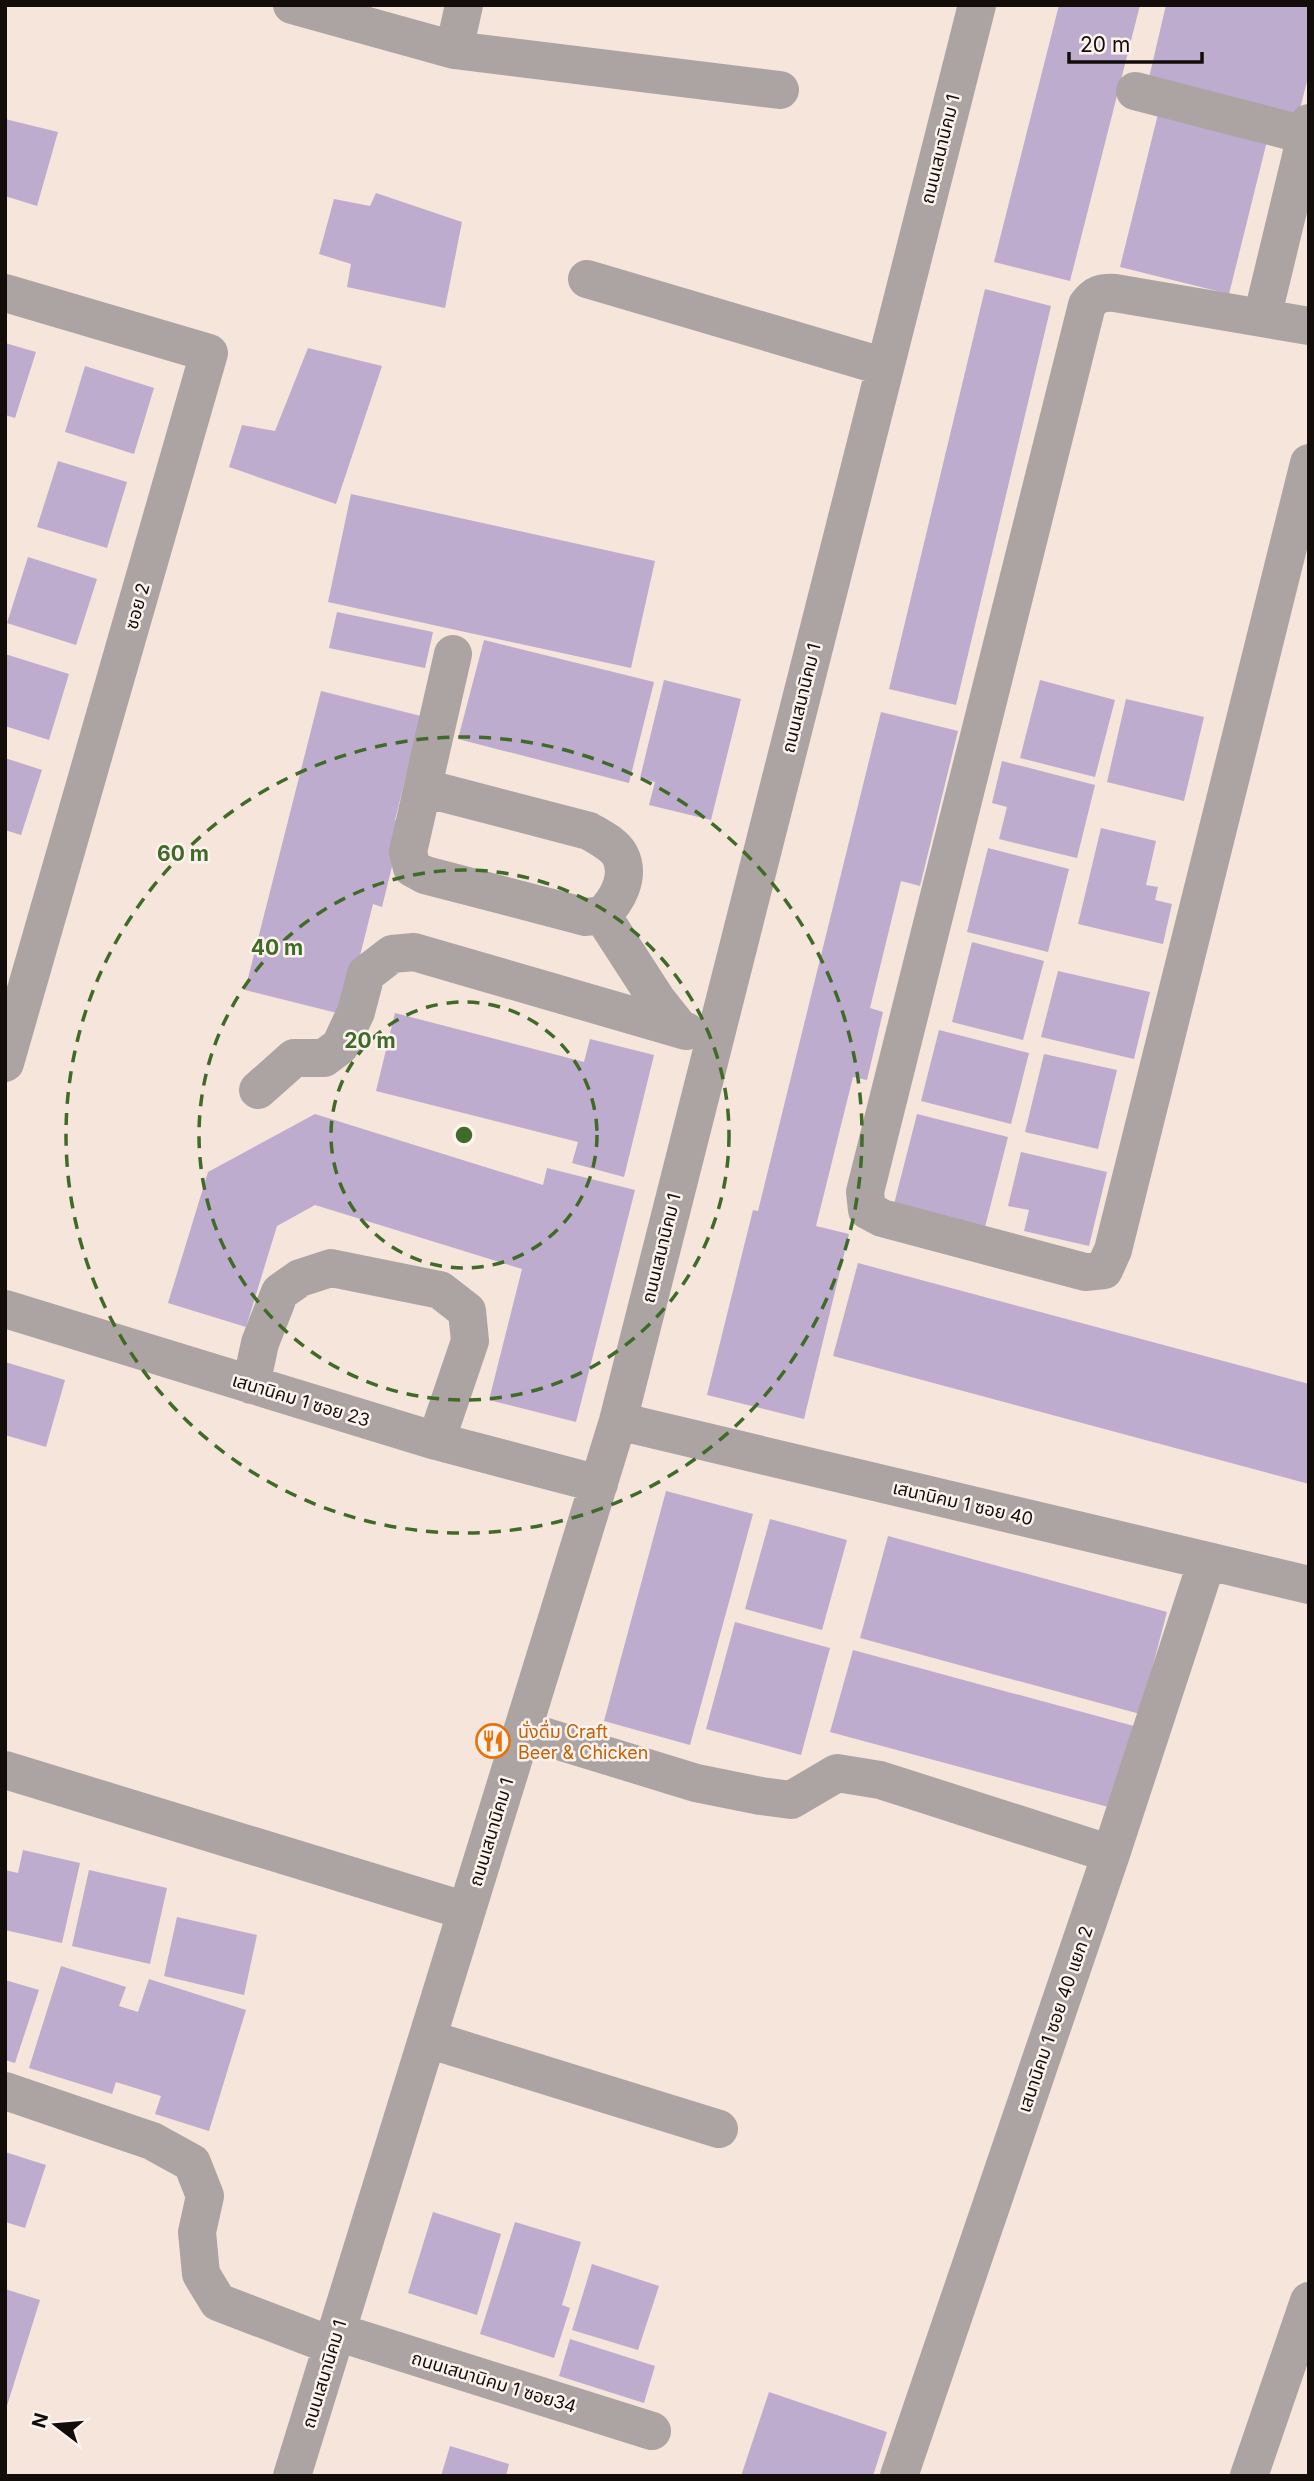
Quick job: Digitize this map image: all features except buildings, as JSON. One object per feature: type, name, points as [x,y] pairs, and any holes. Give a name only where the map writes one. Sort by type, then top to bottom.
[{"type":"street","points":[[292,5],[454,50],[780,90]]},
{"type":"street","points":[[454,50],[464,5]]},
{"type":"street","name":"ถนนเสนานิคม 1","points":[[292,2476],[618,1421],[697,1034],[885,367],[977,5]]},
{"type":"street","points":[[1135,91],[1308,131],[1262,318]]},
{"type":"street","points":[[587,279],[885,367]]},
{"type":"street","points":[[1309,326],[1115,293],[1104,292],[1094,296],[1087,305],[865,1192],[867,1210],[882,1218],[1085,1272],[1104,1269],[1113,1250],[1309,464]]},
{"type":"street","name":"ซอย 2","points":[[5,293],[209,353],[5,1063]]},
{"type":"street","points":[[424,788],[589,831],[608,843],[620,855],[622,884],[616,901],[602,915],[586,918],[425,875],[412,868],[408,852],[453,654]]},
{"type":"street","points":[[602,915],[657,1000],[697,1034]]},
{"type":"street","points":[[258,1090],[294,1058],[324,1058],[340,1046],[356,1012],[366,974],[392,954],[414,952],[697,1034]]},
{"type":"street","points":[[251,1385],[260,1343],[281,1292],[300,1278],[331,1268],[440,1290],[467,1311],[470,1341],[436,1441]]},
{"type":"street","name":"เสนานิคม 1 ซอย 23","points":[[5,1310],[436,1441],[599,1483]]},
{"type":"street","name":"เสนานิคม 1 ซอย 40","points":[[618,1421],[1309,1585]]},
{"type":"street","name":"เสนานิคม 1 ซอย 40 แยก 2","points":[[898,2476],[1111,1854],[1207,1561]]},
{"type":"street","points":[[523,1730],[696,1783],[761,1796],[791,1800],[837,1773],[880,1780],[1111,1854]]},
{"type":"street","points":[[5,1770],[466,1911]]},
{"type":"street","points":[[428,2039],[719,2129]]},
{"type":"street","name":"ถนนเสนานิคม 1 ซอย34","points":[[5,2091],[152,2141],[192,2163],[205,2196],[197,2232],[201,2273],[218,2302],[335,2339],[652,2431]]},
{"type":"street","points":[[1249,2476],[1309,2301]]},
{"type":"place","name":"นั่งดื่ม Craft Beer & Chicken","points":[[493,1741]]}]
